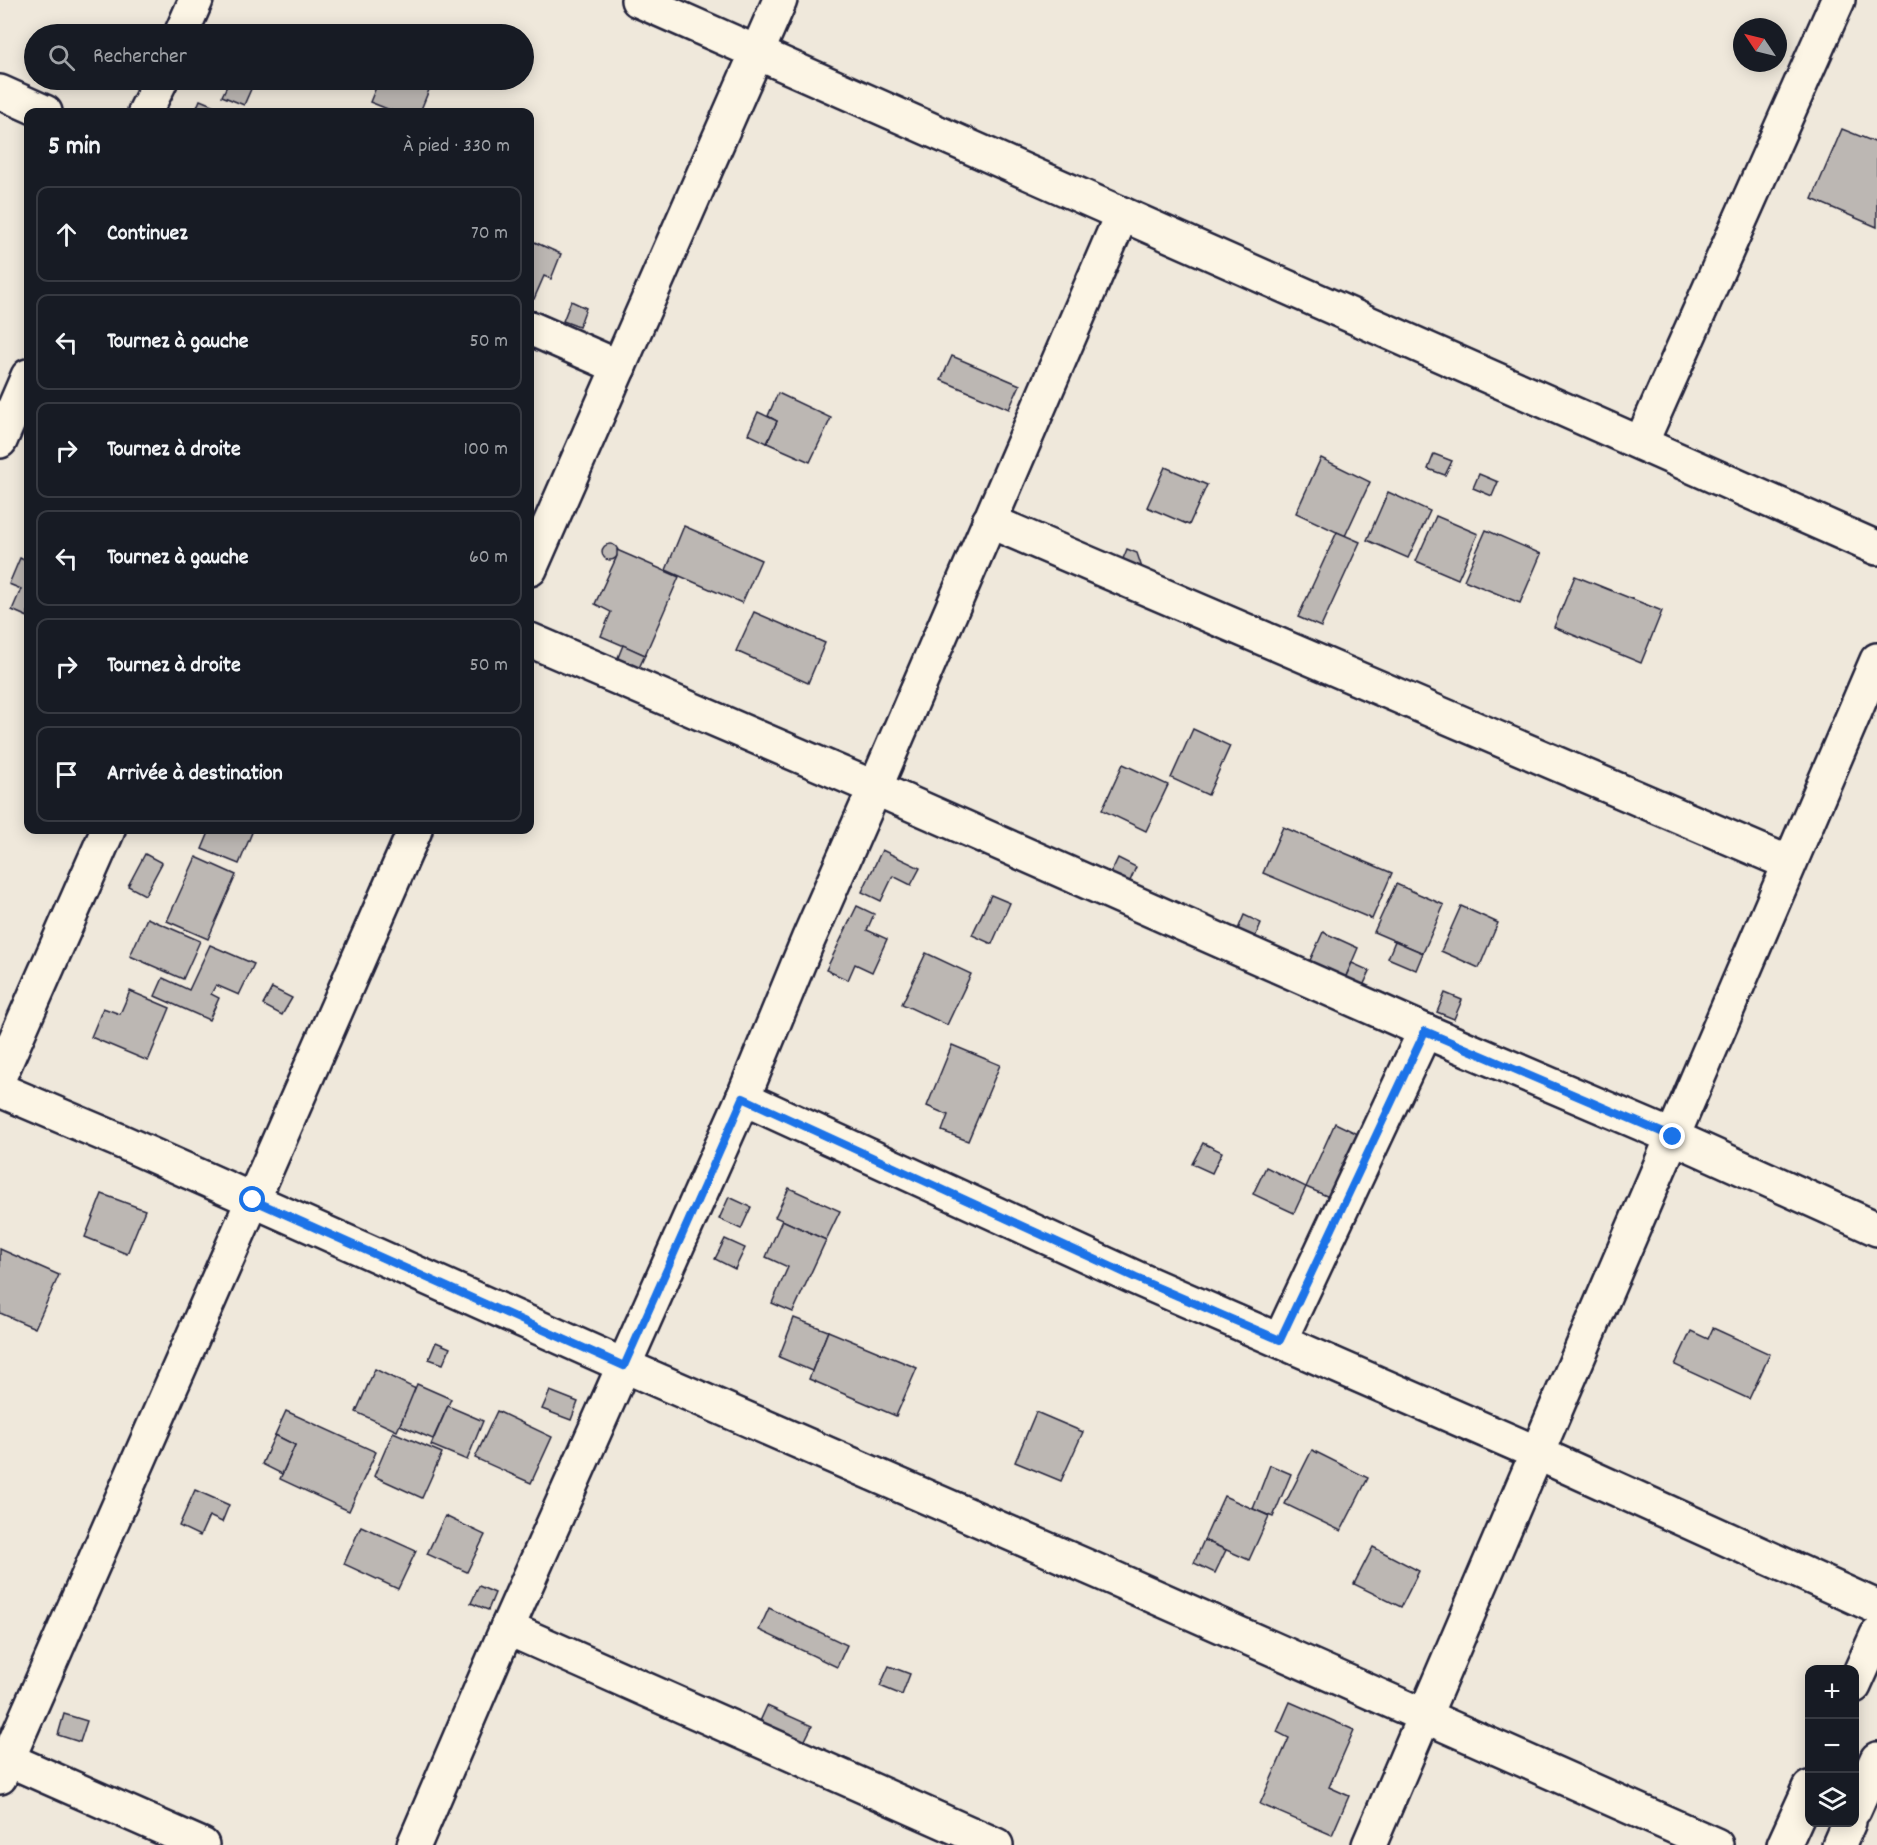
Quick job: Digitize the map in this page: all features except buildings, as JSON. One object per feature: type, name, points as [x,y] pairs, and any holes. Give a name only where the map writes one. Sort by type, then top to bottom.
[{"type":"street","points":[[186,24],[196,0]]},
{"type":"street","points":[[638,0],[1877,548]]},
{"type":"street","points":[[534,560],[780,0]]},
{"type":"street","points":[[1641,443],[1838,0]]},
{"type":"street","points":[[147,108],[156,90]]},
{"type":"street","points":[[0,92],[36,108]]},
{"type":"street","points":[[414,1845],[507,1628],[743,1098],[808,940],[1122,214]]},
{"type":"street","points":[[534,330],[619,367]]},
{"type":"street","points":[[9,426],[24,387]]},
{"type":"street","points":[[989,521],[1790,864]]},
{"type":"street","points":[[534,642],[875,788],[1425,1031],[1673,1137],[1877,1229]]},
{"type":"street","points":[[1369,1845],[1877,660]]},
{"type":"street","points":[[0,1075],[106,834]]},
{"type":"street","points":[[202,1845],[3,1764],[413,834]]},
{"type":"street","points":[[1280,1340],[1425,1031]]},
{"type":"street","points":[[0,1090],[1716,1845]]},
{"type":"street","points":[[743,1098],[1136,1278],[1537,1453],[1877,1607]]},
{"type":"street","points":[[507,1628],[996,1845]]},
{"type":"street","points":[[1859,1675],[1877,1635]]},
{"type":"street","points":[[1859,1799],[1877,1759]]},
{"type":"street","points":[[1784,1845],[1805,1797]]},
{"type":"street","points":[[1839,1845],[1847,1827]]},
{"type":"route","points":[[253,1200],[624,1366],[743,1098],[1136,1278],[1280,1340],[1425,1031],[1673,1137]]}]
